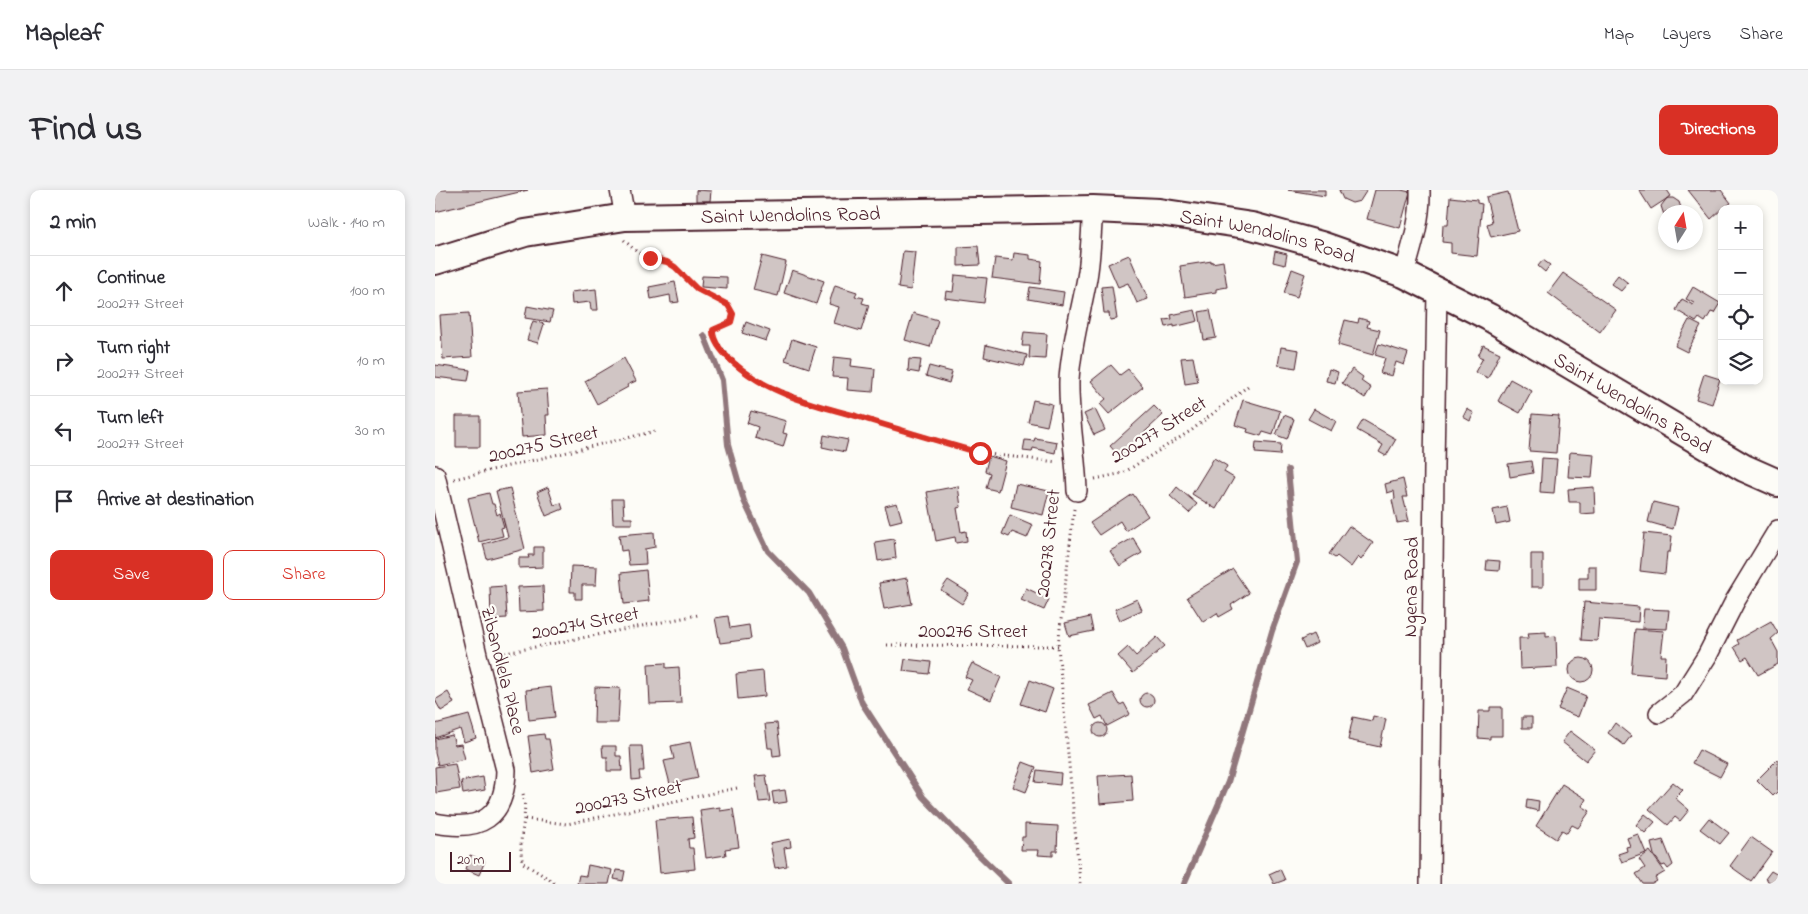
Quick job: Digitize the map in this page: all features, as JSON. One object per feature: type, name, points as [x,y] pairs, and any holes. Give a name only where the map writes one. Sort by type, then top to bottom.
[{"type":"street","points":[[615,218],[620,190]]},
{"type":"street","points":[[1404,274],[1416,230],[1421,202],[1420,190]]},
{"type":"street","name":"Saint Wendolins Road","points":[[435,261],[525,232],[615,218],[1093,209],[1159,212],[1253,226],[1321,245],[1404,274],[1437,290],[1489,317],[1744,468],[1778,483]]},
{"type":"street","name":"200278 Street","points":[[1077,491],[1076,465],[1070,419],[1069,380],[1073,340],[1087,277],[1093,209]]},
{"type":"street","name":"Ngena Road","points":[[1430,884],[1437,290]]},
{"type":"street","name":"Zibandlela Place","points":[[435,823],[461,826],[483,822],[499,806],[506,785],[506,770],[436,479]]},
{"type":"street","points":[[1659,713],[1683,694],[1707,656],[1735,601],[1778,530]]},
{"type":"path","points":[[615,218],[619,236],[638,252],[667,262],[675,267],[697,289],[728,305],[733,314],[731,322],[716,327],[713,330],[713,336],[727,356],[740,368],[767,385],[811,403],[980,453],[1076,465]]},
{"type":"path","name":"200277 Street","points":[[1076,465],[1089,481],[1123,473],[1192,430],[1248,386]]},
{"type":"path","name":"200275 Street","points":[[436,479],[656,431]]},
{"type":"path","name":"200278 Street","points":[[1077,491],[1058,646],[1080,883]]},
{"type":"path","name":"200274 Street","points":[[478,658],[698,614]]},
{"type":"path","name":"200276 Street","points":[[887,645],[1058,646]]},
{"type":"path","points":[[506,770],[519,781],[525,802],[525,818],[521,837],[523,863],[557,884]]},
{"type":"path","name":"200273 Street","points":[[525,818],[567,824],[737,788]]},
{"type":"building","points":[[435,190],[528,190],[435,212]]},
{"type":"building","points":[[696,190],[711,191],[710,201],[696,201]]},
{"type":"building","points":[[1288,190],[1325,190],[1325,196]]},
{"type":"building","points":[[1339,190],[1367,190],[1360,201],[1352,203],[1343,199]]},
{"type":"building","points":[[1375,190],[1410,192],[1400,228],[1367,219]]},
{"type":"building","points":[[1639,190],[1667,190],[1671,196],[1651,209]]},
{"type":"building","points":[[1688,190],[1721,190],[1731,203],[1728,205],[1718,205],[1718,213],[1711,219],[1703,209],[1703,205],[1700,205]]},
{"type":"building","points":[[1508,192],[1518,231],[1491,237],[1487,224],[1492,222],[1486,197]]},
{"type":"building","points":[[1450,197],[1477,200],[1477,203],[1482,204],[1477,256],[1451,253],[1451,243],[1442,242],[1443,225],[1448,225]]},
{"type":"building","points":[[1667,198],[1673,198],[1680,205],[1662,205]]},
{"type":"building","points":[[978,246],[980,265],[958,266],[958,247]]},
{"type":"building","points":[[903,251],[915,252],[911,290],[898,288]]},
{"type":"building","points":[[1275,251],[1287,254],[1285,265],[1273,262]]},
{"type":"building","points":[[1014,253],[1030,255],[1030,259],[1042,261],[1040,284],[992,278],[995,258],[1013,260]]},
{"type":"building","points":[[1129,255],[1148,299],[1137,303],[1128,283],[1118,287],[1108,264]]},
{"type":"building","points":[[762,256],[786,262],[778,296],[753,290]]},
{"type":"building","points":[[1543,260],[1550,265],[1545,272],[1538,266]]},
{"type":"building","points":[[1212,261],[1212,263],[1223,261],[1227,287],[1216,289],[1216,292],[1185,297],[1180,266]]},
{"type":"building","points":[[1292,269],[1305,274],[1297,297],[1284,293]]},
{"type":"building","points":[[792,270],[824,281],[816,304],[784,293]]},
{"type":"building","points":[[1563,273],[1616,310],[1600,332],[1548,293]]},
{"type":"building","points":[[955,275],[987,278],[984,303],[945,298],[946,291],[953,292]]},
{"type":"building","points":[[1618,275],[1628,283],[1621,291],[1611,284]]},
{"type":"building","points":[[702,276],[727,277],[727,289],[701,287]]},
{"type":"building","points":[[675,282],[679,302],[671,303],[670,295],[651,299],[649,287]]},
{"type":"building","points":[[835,285],[857,292],[855,296],[864,298],[862,303],[869,305],[861,331],[834,323],[839,307],[829,304]]},
{"type":"building","points":[[1112,286],[1117,319],[1110,320],[1109,313],[1104,313],[1101,287]]},
{"type":"building","points":[[1030,287],[1064,292],[1062,305],[1028,299]]},
{"type":"building","points":[[1693,287],[1718,302],[1718,306],[1714,313],[1711,312],[1705,322],[1699,318],[1696,322],[1676,310],[1682,299],[1693,305],[1694,303],[1686,299]]},
{"type":"building","points":[[596,289],[598,310],[591,310],[590,302],[572,304],[571,292]]},
{"type":"building","points":[[527,306],[553,311],[550,322],[525,318]]},
{"type":"building","points":[[1195,310],[1198,321],[1166,327],[1164,320],[1172,319],[1171,315]]},
{"type":"building","points":[[1210,310],[1216,338],[1204,340],[1199,312]]},
{"type":"building","points":[[469,313],[472,357],[443,359],[440,315]]},
{"type":"building","points":[[913,313],[938,320],[930,347],[905,340]]},
{"type":"building","points":[[1359,318],[1369,321],[1367,327],[1380,330],[1373,355],[1338,345],[1345,320],[1358,323]]},
{"type":"building","points":[[1689,320],[1701,326],[1687,352],[1675,346]]},
{"type":"building","points":[[533,321],[544,324],[538,343],[527,340]]},
{"type":"building","points":[[746,322],[770,331],[766,341],[742,333]]},
{"type":"building","points":[[1024,332],[1047,334],[1045,359],[1029,358],[1030,346],[1022,346]]},
{"type":"building","points":[[792,339],[816,347],[809,368],[785,360]]},
{"type":"building","points":[[1379,344],[1408,353],[1404,365],[1396,362],[1392,376],[1380,373],[1385,358],[1375,355]]},
{"type":"building","points":[[986,345],[1027,355],[1024,366],[984,357]]},
{"type":"building","points":[[1483,345],[1500,353],[1488,378],[1475,372],[1483,358],[1478,356]]},
{"type":"building","points":[[1281,347],[1299,350],[1296,368],[1278,365]]},
{"type":"building","points":[[834,357],[852,359],[851,366],[875,369],[873,392],[847,390],[848,378],[832,377]]},
{"type":"building","points":[[1193,357],[1198,382],[1185,384],[1181,358]]},
{"type":"building","points":[[624,358],[636,381],[597,404],[585,381]]},
{"type":"building","points":[[909,359],[921,360],[919,373],[908,371]]},
{"type":"building","points":[[435,365],[470,370],[468,381],[435,377]]},
{"type":"building","points":[[1111,365],[1120,375],[1128,369],[1143,387],[1109,414],[1100,404],[1106,399],[1091,381]]},
{"type":"building","points":[[929,366],[952,372],[949,383],[926,376]]},
{"type":"building","points":[[1329,369],[1338,372],[1335,383],[1326,381]]},
{"type":"building","points":[[1352,369],[1363,377],[1361,381],[1371,388],[1365,398],[1342,383]]},
{"type":"building","points":[[1704,374],[1718,378],[1718,385],[1712,404],[1696,399]]},
{"type":"building","points":[[1510,379],[1532,391],[1520,413],[1498,401]]},
{"type":"building","points":[[547,389],[549,415],[546,415],[547,435],[522,437],[518,391]]},
{"type":"building","points":[[1033,400],[1052,404],[1047,426],[1028,422]]},
{"type":"building","points":[[1243,400],[1280,411],[1273,435],[1263,432],[1261,436],[1247,432],[1248,429],[1235,425]]},
{"type":"building","points":[[1154,406],[1163,415],[1119,456],[1110,446]]},
{"type":"building","points":[[1095,409],[1105,430],[1094,435],[1084,414]]},
{"type":"building","points":[[1314,409],[1336,421],[1331,431],[1308,419]]},
{"type":"building","points":[[1467,409],[1474,413],[1470,421],[1463,417]]},
{"type":"building","points":[[751,411],[786,421],[783,433],[787,434],[783,447],[755,438],[758,427],[747,423]]},
{"type":"building","points":[[1532,414],[1559,416],[1556,453],[1529,451]]},
{"type":"building","points":[[1284,415],[1294,419],[1287,439],[1276,435]]},
{"type":"building","points":[[456,416],[480,416],[480,447],[456,447]]},
{"type":"building","points":[[1363,420],[1396,439],[1386,456],[1379,452],[1383,445],[1357,430]]},
{"type":"building","points":[[824,435],[848,440],[845,452],[822,447]]},
{"type":"building","points":[[1035,438],[1057,442],[1055,453],[1033,448],[1032,452],[1023,451],[1025,440],[1034,441]]},
{"type":"building","points":[[1256,442],[1281,444],[1280,455],[1255,453]]},
{"type":"building","points":[[1570,452],[1594,454],[1592,478],[1568,477]]},
{"type":"building","points":[[989,456],[1006,461],[998,491],[986,488],[990,473],[985,471]]},
{"type":"building","points":[[1214,458],[1227,466],[1224,472],[1234,478],[1216,509],[1192,494]]},
{"type":"building","points":[[1542,458],[1557,459],[1554,493],[1540,492]]},
{"type":"building","points":[[1531,461],[1533,473],[1510,477],[1508,464]]},
{"type":"building","points":[[1403,479],[1407,497],[1403,497],[1409,521],[1397,523],[1392,500],[1395,499],[1394,491],[1387,493],[1385,484]]},
{"type":"building","points":[[1016,484],[1049,491],[1043,515],[1011,507]]},
{"type":"building","points":[[958,486],[961,507],[957,508],[961,532],[966,531],[967,541],[956,543],[955,537],[936,541],[927,492]]},
{"type":"building","points":[[548,487],[554,505],[561,503],[563,509],[546,516],[537,492]]},
{"type":"building","points":[[1177,487],[1197,504],[1189,513],[1170,496]]},
{"type":"building","points":[[1594,487],[1595,513],[1580,514],[1580,502],[1569,502],[1568,489]]},
{"type":"building","points":[[510,488],[525,549],[487,559],[483,544],[508,537],[496,491]]},
{"type":"building","points":[[489,493],[497,515],[500,513],[504,527],[501,528],[503,536],[479,542],[468,498]]},
{"type":"building","points":[[1133,494],[1148,516],[1126,531],[1120,521],[1099,535],[1090,523]]},
{"type":"building","points":[[612,499],[623,499],[624,518],[632,518],[632,524],[613,524]]},
{"type":"building","points":[[1653,502],[1678,508],[1673,529],[1648,522]]},
{"type":"building","points":[[897,503],[902,520],[890,523],[885,506]]},
{"type":"building","points":[[1507,507],[1510,522],[1496,525],[1493,510]]},
{"type":"building","points":[[1010,515],[1033,525],[1027,538],[1012,532],[1009,537],[1002,534]]},
{"type":"building","points":[[1349,526],[1373,543],[1361,560],[1358,557],[1351,567],[1337,556],[1335,558],[1329,554]]},
{"type":"building","points":[[654,532],[655,547],[645,549],[646,564],[629,565],[627,550],[621,551],[619,535]]},
{"type":"building","points":[[1644,533],[1672,536],[1670,552],[1667,552],[1665,574],[1640,571]]},
{"type":"building","points":[[1133,538],[1142,553],[1120,566],[1110,551]]},
{"type":"building","points":[[894,539],[896,558],[878,561],[875,542]]},
{"type":"building","points":[[534,547],[543,547],[543,567],[519,568],[519,558],[529,558],[528,555],[534,555]]},
{"type":"building","points":[[1531,554],[1543,554],[1543,587],[1531,587]]},
{"type":"building","points":[[1487,560],[1500,561],[1499,571],[1486,570]]},
{"type":"building","points":[[571,566],[597,567],[596,585],[582,585],[582,599],[575,599],[575,592],[570,592]]},
{"type":"building","points":[[1588,566],[1596,566],[1596,590],[1579,590],[1579,578],[1588,578]]},
{"type":"building","points":[[1233,569],[1249,593],[1231,605],[1233,609],[1219,617],[1217,613],[1203,622],[1187,597]]},
{"type":"building","points":[[646,570],[649,601],[624,604],[621,573]]},
{"type":"building","points":[[907,578],[912,604],[884,609],[879,583]]},
{"type":"building","points":[[948,580],[969,593],[962,604],[941,590]]},
{"type":"building","points":[[505,586],[507,618],[491,619],[490,587]]},
{"type":"building","points":[[543,586],[544,611],[519,612],[518,587]]},
{"type":"building","points":[[1026,588],[1049,599],[1044,610],[1021,600]]},
{"type":"building","points":[[1137,599],[1142,610],[1120,620],[1115,609]]},
{"type":"building","points":[[1584,602],[1639,607],[1638,622],[1599,619],[1597,641],[1581,640]]},
{"type":"building","points":[[1644,609],[1669,610],[1667,629],[1642,628]]},
{"type":"building","points":[[728,616],[730,628],[749,625],[751,639],[720,643],[715,618]]},
{"type":"building","points":[[1090,617],[1093,631],[1069,636],[1065,623]]},
{"type":"building","points":[[1771,621],[1778,633],[1771,639],[1778,652],[1778,664],[1758,675],[1747,657],[1742,660],[1734,647],[1739,644],[1737,640]]},
{"type":"building","points":[[1635,629],[1664,631],[1661,656],[1666,656],[1665,676],[1631,673]]},
{"type":"building","points":[[1546,632],[1546,637],[1556,636],[1557,667],[1520,669],[1519,638],[1529,638],[1528,633]]},
{"type":"building","points":[[1313,634],[1317,643],[1305,649],[1301,640]]},
{"type":"building","points":[[1157,637],[1165,646],[1133,673],[1118,656],[1128,647],[1136,656]]},
{"type":"building","points":[[1581,658],[1590,661],[1593,670],[1590,679],[1581,682],[1572,679],[1569,670],[1572,661]]},
{"type":"building","points":[[905,659],[931,662],[929,674],[903,671]]},
{"type":"building","points":[[666,663],[666,668],[679,667],[681,703],[650,704],[648,664]]},
{"type":"building","points":[[972,663],[1001,677],[991,700],[967,689],[972,680],[965,677]]},
{"type":"building","points":[[763,671],[765,696],[738,699],[736,674]]},
{"type":"building","points":[[1030,680],[1053,689],[1045,712],[1021,704]]},
{"type":"building","points":[[551,687],[555,717],[529,720],[526,690]]},
{"type":"building","points":[[595,687],[620,688],[618,723],[594,723]]},
{"type":"building","points":[[1567,688],[1586,696],[1578,717],[1558,709]]},
{"type":"building","points":[[448,692],[454,703],[441,711],[435,700]]},
{"type":"building","points":[[1113,693],[1120,705],[1124,703],[1130,714],[1107,726],[1102,716],[1096,719],[1089,705]]},
{"type":"building","points":[[1144,693],[1150,693],[1154,700],[1150,707],[1144,707],[1140,703],[1140,697]]},
{"type":"building","points":[[1490,707],[1502,707],[1502,736],[1490,736],[1490,739],[1478,738],[1479,711],[1490,711]]},
{"type":"building","points":[[469,715],[476,738],[464,742],[460,729],[435,738],[435,724]]},
{"type":"building","points":[[1373,716],[1386,719],[1380,747],[1348,740],[1353,717],[1372,721]]},
{"type":"building","points":[[1522,717],[1532,717],[1532,728],[1522,728]]},
{"type":"building","points":[[777,723],[781,755],[773,756],[772,748],[768,748],[765,724]]},
{"type":"building","points":[[1097,723],[1103,723],[1107,730],[1103,737],[1097,737],[1093,733],[1093,727]]},
{"type":"building","points":[[1615,723],[1631,736],[1624,745],[1608,733]]},
{"type":"building","points":[[1570,731],[1595,750],[1586,761],[1562,742]]},
{"type":"building","points":[[544,734],[545,739],[549,739],[554,769],[533,773],[528,736]]},
{"type":"building","points":[[452,735],[455,745],[461,744],[465,759],[438,765],[435,753],[435,739]]},
{"type":"building","points":[[690,742],[698,778],[670,784],[664,761],[674,759],[671,746]]},
{"type":"building","points":[[602,746],[616,746],[616,756],[621,756],[622,771],[607,771],[607,757],[603,757]]},
{"type":"building","points":[[630,746],[642,746],[644,771],[639,771],[640,779],[632,780]]},
{"type":"building","points":[[1699,750],[1727,764],[1720,777],[1692,763]]},
{"type":"building","points":[[1778,759],[1778,791],[1773,796],[1757,780]]},
{"type":"building","points":[[1023,762],[1036,767],[1026,792],[1013,787]]},
{"type":"building","points":[[455,764],[460,789],[436,793],[435,767]]},
{"type":"building","points":[[1037,770],[1061,773],[1060,785],[1035,782]]},
{"type":"building","points":[[1131,774],[1133,801],[1100,804],[1098,776]]},
{"type":"building","points":[[766,775],[770,801],[759,802],[755,776]]},
{"type":"building","points":[[483,777],[485,790],[463,794],[461,781]]},
{"type":"building","points":[[1673,782],[1683,790],[1675,798],[1689,810],[1680,821],[1675,817],[1668,825],[1649,809]]},
{"type":"building","points":[[1562,784],[1586,799],[1582,806],[1590,811],[1578,828],[1572,825],[1567,833],[1562,830],[1556,839],[1536,826]]},
{"type":"building","points":[[785,790],[787,802],[774,804],[772,792]]},
{"type":"building","points":[[1527,799],[1539,801],[1538,811],[1526,808]]},
{"type":"building","points":[[720,807],[720,811],[733,809],[739,847],[725,849],[726,855],[706,858],[700,810]]},
{"type":"building","points":[[1645,814],[1655,822],[1645,833],[1636,825]]},
{"type":"building","points":[[692,817],[694,838],[688,839],[689,848],[693,848],[695,869],[660,873],[655,820]]},
{"type":"building","points":[[1709,818],[1729,833],[1720,844],[1700,829]]},
{"type":"building","points":[[1025,824],[1058,826],[1057,851],[1053,851],[1053,856],[1038,855],[1039,850],[1021,850],[1022,837],[1025,837]]},
{"type":"building","points":[[1638,834],[1646,853],[1622,862],[1618,854],[1627,851],[1626,847],[1630,846],[1627,838]]},
{"type":"building","points":[[1751,837],[1772,852],[1751,881],[1730,866]]},
{"type":"building","points":[[790,839],[791,847],[784,848],[787,866],[775,868],[770,843]]},
{"type":"building","points":[[1663,840],[1673,865],[1668,869],[1665,865],[1662,866],[1654,855],[1651,843]]},
{"type":"building","points":[[1650,851],[1665,872],[1655,878],[1657,881],[1652,884],[1643,884],[1636,874],[1645,868],[1639,859]]},
{"type":"building","points":[[470,855],[485,861],[479,875],[465,869]]},
{"type":"building","points":[[588,865],[612,870],[609,884],[577,884],[579,875],[586,876]]},
{"type":"building","points":[[1280,869],[1285,880],[1274,884],[1269,874]]},
{"type":"building","points":[[616,870],[625,871],[623,881],[614,879]]},
{"type":"building","points":[[1771,871],[1778,875],[1773,884],[1765,879]]},
{"type":"waterway","points":[[704,335],[722,380],[728,445],[744,501],[768,551],[809,593],[842,648],[862,703],[923,797],[1009,884]]},
{"type":"waterway","points":[[1184,884],[1228,782],[1272,631],[1297,562],[1288,470]]},
{"type":"route","points":[[650,258],[667,262],[675,267],[697,289],[728,305],[733,314],[731,322],[716,327],[713,330],[713,336],[727,356],[740,368],[767,385],[811,403],[980,453]]}]
